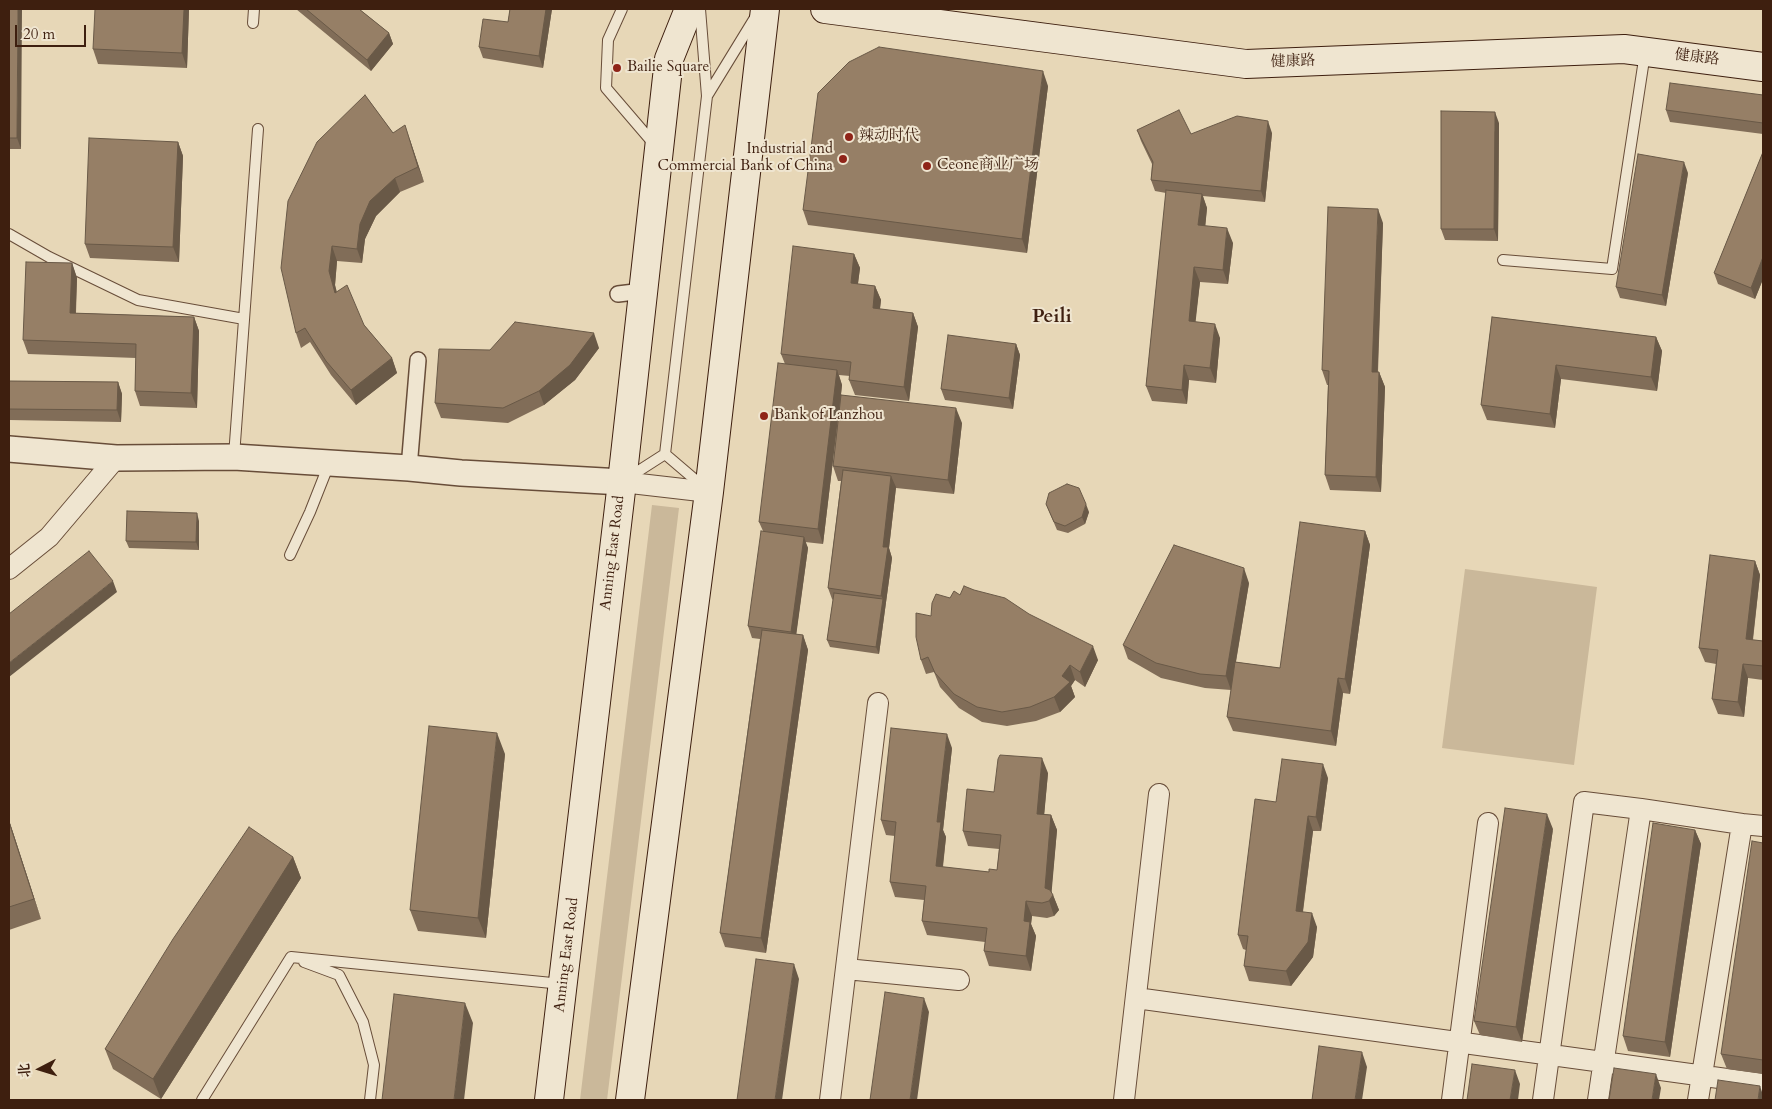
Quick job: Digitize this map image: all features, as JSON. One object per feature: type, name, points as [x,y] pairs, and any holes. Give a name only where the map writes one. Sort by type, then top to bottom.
[{"type":"main road","name":"Anning East Road","points":[[549,1100],[622,482],[630,293],[659,149],[668,59],[689,9]]},
{"type":"main road","points":[[630,1100],[709,492],[765,9]]},
{"type":"main road","name":"健康路","points":[[825,9],[1246,64],[1624,49],[1763,67]]},
{"type":"street","points":[[409,468],[418,360]]},
{"type":"street","points":[[9,449],[116,458],[234,457],[622,482],[709,492]]},
{"type":"street","points":[[9,569],[49,537],[116,458]]},
{"type":"street","points":[[830,1100],[878,703]]},
{"type":"street","points":[[1124,1100],[1159,794]]},
{"type":"street","points":[[1543,1100],[1584,802],[1763,826]]},
{"type":"street","points":[[1598,1100],[1641,809]]},
{"type":"street","points":[[1452,1100],[1488,823]]},
{"type":"street","points":[[1698,1100],[1742,824]]},
{"type":"street","points":[[846,969],[958,980]]},
{"type":"street","points":[[1136,998],[1763,1084]]},
{"type":"lane","points":[[253,22],[254,9]]},
{"type":"lane","points":[[622,9],[608,40],[606,88],[659,149]]},
{"type":"lane","points":[[665,454],[707,96],[700,9]]},
{"type":"lane","points":[[707,96],[760,9]]},
{"type":"lane","points":[[1503,260],[1612,269],[1645,52]]},
{"type":"lane","points":[[234,457],[258,129]]},
{"type":"lane","points":[[9,234],[49,257],[138,300],[244,319]]},
{"type":"lane","points":[[665,454],[709,492]]},
{"type":"lane","points":[[622,482],[665,454]]},
{"type":"lane","points":[[290,554],[330,463]]},
{"type":"lane","points":[[291,957],[563,984]]},
{"type":"lane","points":[[202,1100],[291,957]]},
{"type":"lane","points":[[291,957],[339,975],[363,1022],[374,1065],[370,1100]]},
{"type":"shaded area","points":[[652,505],[679,508],[607,1100],[580,1100]]},
{"type":"shaded area","points":[[1465,569],[1597,587],[1574,765],[1442,748]]},
{"type":"building","points":[[9,9],[18,9],[17,138],[9,138]]},
{"type":"building","points":[[95,9],[184,9],[182,53],[93,49]]},
{"type":"building","points":[[306,9],[359,9],[389,33],[367,60]]},
{"type":"building","points":[[510,9],[546,9],[539,56],[479,47],[483,19],[508,22]]},
{"type":"building","name":"Ceone商业广场","points":[[879,47],[1043,71],[1022,239],[803,210],[818,93],[849,62]]},
{"type":"building","points":[[1670,83],[1763,95],[1763,123],[1666,110]]},
{"type":"building","points":[[365,95],[393,133],[405,125],[418,167],[395,178],[370,201],[360,224],[357,249],[332,246],[329,271],[335,293],[347,285],[364,325],[392,358],[351,390],[326,361],[305,328],[296,333],[281,268],[288,201],[317,142]]},
{"type":"building","points":[[1179,110],[1191,134],[1237,116],[1268,121],[1261,191],[1151,180],[1153,162],[1137,130]]},
{"type":"building","points":[[1441,111],[1495,112],[1494,229],[1441,229]]},
{"type":"building","points":[[89,138],[178,142],[173,247],[85,244]]},
{"type":"building","points":[[1763,152],[1763,257],[1751,288],[1714,273]]},
{"type":"building","points":[[1638,154],[1684,162],[1662,295],[1616,287]]},
{"type":"building","points":[[1166,190],[1202,194],[1198,225],[1227,228],[1223,270],[1194,267],[1189,321],[1215,324],[1210,368],[1184,365],[1182,390],[1146,386]]},
{"type":"building","points":[[1328,207],[1378,209],[1372,372],[1379,372],[1376,477],[1325,475],[1329,371],[1322,370]]},
{"type":"building","points":[[793,246],[854,254],[851,283],[875,286],[873,308],[913,313],[904,387],[849,380],[851,362],[781,354]]},
{"type":"building","points":[[26,262],[72,263],[70,313],[194,317],[191,393],[135,391],[136,344],[23,340]]},
{"type":"building","points":[[1492,317],[1656,337],[1651,377],[1556,365],[1550,414],[1481,405]]},
{"type":"building","points":[[515,322],[594,333],[570,365],[539,391],[503,408],[435,403],[439,349],[490,350]]},
{"type":"building","points":[[948,335],[1016,344],[1009,398],[941,389]]},
{"type":"building","points":[[778,363],[837,370],[818,529],[759,522]]},
{"type":"building","points":[[9,381],[118,382],[117,410],[9,409]]},
{"type":"building","points":[[841,395],[956,408],[948,480],[833,466]]},
{"type":"building","points":[[843,470],[891,476],[883,547],[888,547],[881,596],[828,588]]},
{"type":"building","points":[[1067,484],[1079,488],[1086,504],[1082,517],[1065,526],[1054,522],[1046,504],[1049,493]]},
{"type":"building","points":[[127,511],[197,513],[196,542],[126,541]]},
{"type":"building","points":[[1300,522],[1365,531],[1345,679],[1338,678],[1331,731],[1227,717],[1235,662],[1280,668]]},
{"type":"building","points":[[761,531],[804,537],[791,632],[748,626]]},
{"type":"building","points":[[1174,545],[1244,568],[1226,676],[1200,674],[1156,663],[1123,645]]},
{"type":"building","points":[[89,551],[113,581],[9,663],[9,614]]},
{"type":"building","points":[[1710,555],[1755,561],[1746,639],[1763,641],[1763,666],[1743,664],[1738,702],[1712,699],[1718,650],[1699,648]]},
{"type":"building","points":[[964,586],[1005,598],[1029,614],[1093,646],[1080,672],[1070,665],[1062,676],[1070,682],[1054,697],[1030,707],[1002,712],[977,707],[954,694],[935,673],[928,657],[921,660],[916,637],[916,613],[931,616],[932,603],[936,594],[950,598],[954,591],[960,595]]},
{"type":"building","points":[[834,593],[883,599],[876,647],[827,640]]},
{"type":"building","points":[[762,630],[803,635],[761,938],[720,933]]},
{"type":"building","points":[[429,726],[497,733],[478,918],[410,910]]},
{"type":"building","points":[[891,728],[947,734],[937,822],[941,822],[936,866],[989,872],[989,869],[997,870],[1001,835],[963,831],[967,789],[994,792],[1000,755],[1042,758],[1037,814],[1051,815],[1045,888],[1050,890],[1053,895],[1049,901],[1042,903],[1026,901],[1024,921],[1030,922],[1026,956],[984,951],[987,928],[922,921],[926,886],[890,882],[896,822],[881,820]]},
{"type":"building","points":[[1282,759],[1323,764],[1316,817],[1308,816],[1296,911],[1312,913],[1308,942],[1286,971],[1244,966],[1248,936],[1238,935],[1255,799],[1276,802]]},
{"type":"building","points":[[1505,808],[1547,814],[1516,1027],[1474,1021]]},
{"type":"building","points":[[9,822],[34,899],[9,907]]},
{"type":"building","points":[[1653,823],[1695,830],[1665,1042],[1623,1036]]},
{"type":"building","points":[[249,827],[293,857],[153,1079],[105,1049],[173,939]]},
{"type":"building","points":[[1752,841],[1763,843],[1763,1060],[1721,1054]]},
{"type":"building","points":[[756,959],[794,964],[775,1100],[737,1100]]},
{"type":"building","points":[[885,992],[924,998],[910,1100],[870,1100]]},
{"type":"building","points":[[394,994],[465,1003],[454,1100],[382,1100]]},
{"type":"building","points":[[1319,1046],[1362,1052],[1355,1100],[1312,1100]]},
{"type":"building","points":[[1472,1064],[1515,1070],[1510,1100],[1467,1100]]},
{"type":"building","points":[[1614,1068],[1656,1074],[1652,1100],[1609,1100]]},
{"type":"building","points":[[1718,1080],[1760,1086],[1758,1100],[1715,1100]]},
{"type":"place","name":"Bailie Square","points":[[617,68]]},
{"type":"place","name":"辣动时代","points":[[849,137]]},
{"type":"place","name":"Industrial and Commercial Bank of China","points":[[843,159]]},
{"type":"place","name":"Ceone商业广场","points":[[927,166]]},
{"type":"place","name":"Bank of Lanzhou","points":[[764,416]]},
{"type":"district","name":"Peili","points":[[1052,317]]}]
